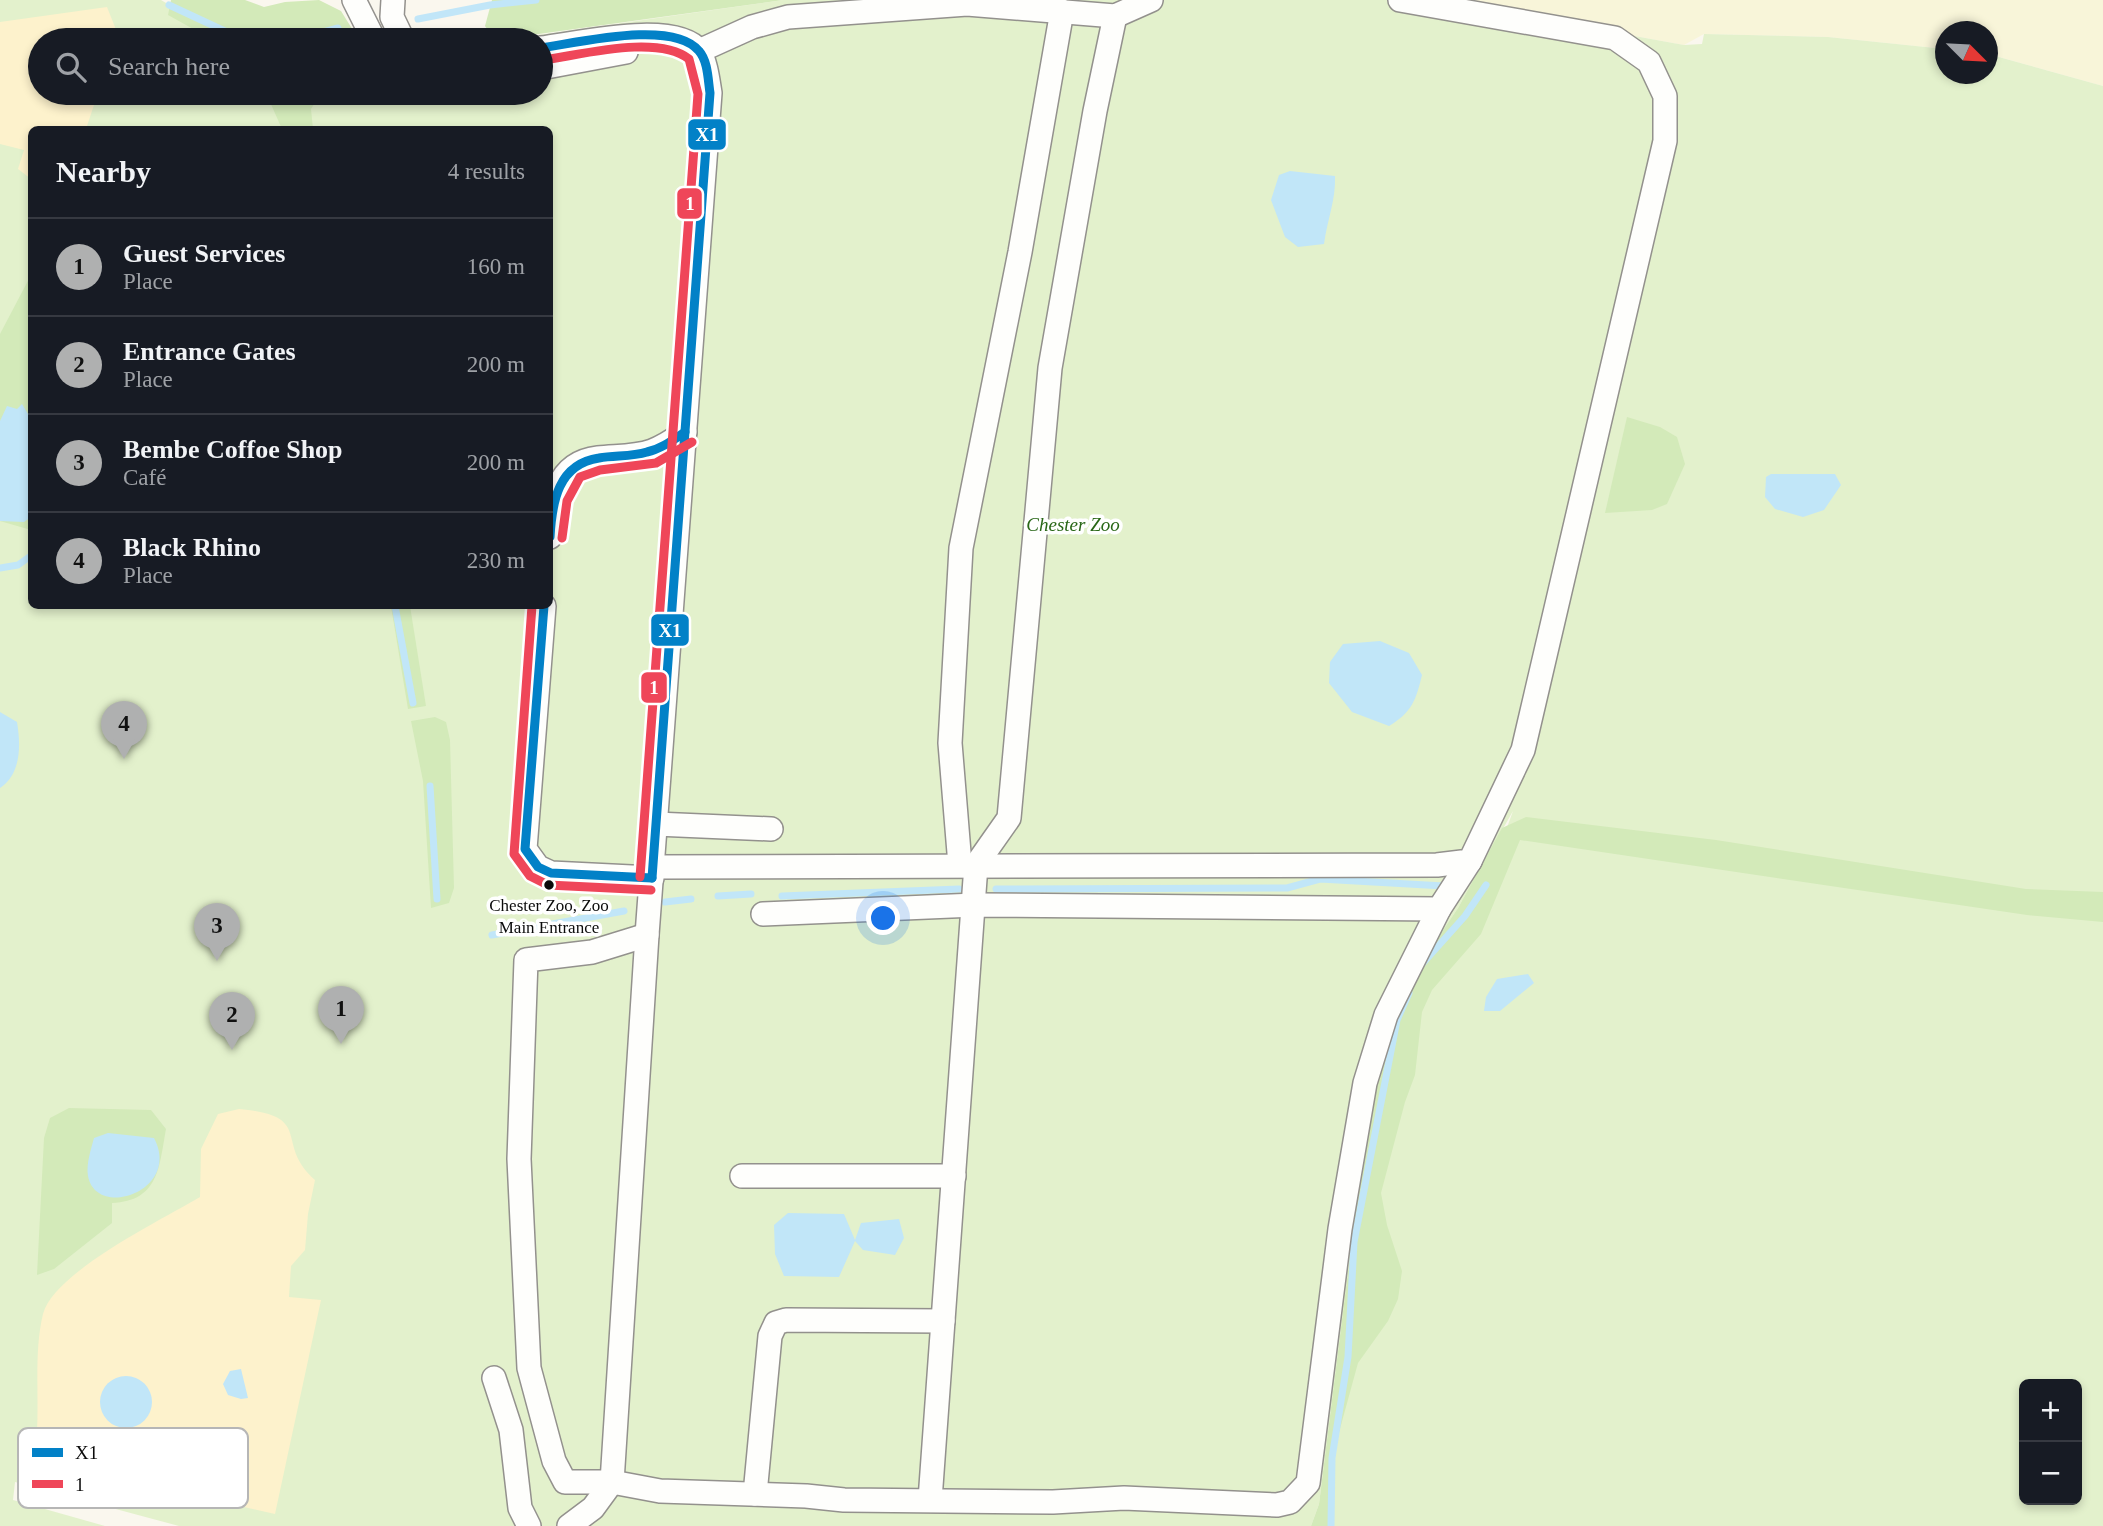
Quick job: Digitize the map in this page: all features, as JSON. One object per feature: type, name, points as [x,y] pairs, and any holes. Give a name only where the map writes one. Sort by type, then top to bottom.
[{"type":"lane","points":[[354,0],[368,28]]},
{"type":"lane","points":[[393,0],[392,17],[397,28]]},
{"type":"lane","points":[[702,61],[752,27],[788,17],[967,4],[1115,16],[1151,0]]},
{"type":"lane","points":[[647,935],[592,952],[526,960],[519,1159],[530,1368],[554,1461],[565,1482],[612,1482],[660,1491],[755,1493],[845,1500],[1053,1502],[1125,1498],[1277,1505],[1290,1502],[1303,1491],[1308,1483],[1340,1229],[1365,1083],[1386,1015],[1439,909],[1470,861],[1522,750],[1665,141],[1665,96],[1649,62],[1615,38],[1400,0]]},
{"type":"lane","points":[[930,1500],[975,905],[950,743],[961,548],[1020,252],[1062,12]]},
{"type":"lane","points":[[968,865],[1009,818],[1050,368],[1095,111],[1115,16]]},
{"type":"lane","points":[[553,47],[656,34],[681,37],[702,61],[710,93],[647,935],[612,1482],[593,1508],[569,1526]]},
{"type":"lane","points":[[553,66],[640,49],[673,49],[702,61]]},
{"type":"lane","points":[[553,497],[561,479],[575,467],[594,458],[654,451],[685,432]]},
{"type":"lane","points":[[544,609],[525,849],[538,867],[551,873],[968,865],[1437,865],[1470,861]]},
{"type":"lane","points":[[656,824],[771,829]]},
{"type":"lane","points":[[763,914],[975,905],[1439,909]]},
{"type":"lane","points":[[741,1177],[954,1176]]},
{"type":"lane","points":[[755,1493],[771,1336],[776,1323],[797,1320],[943,1321]]},
{"type":"lane","points":[[494,1378],[511,1430],[520,1508],[529,1526]]},
{"type":"shaded area","points":[[1436,0],[2103,0],[2103,86],[1998,57],[1998,21],[1935,21],[1935,48],[1828,37],[1704,34],[1684,45]]},
{"type":"green space","name":"Chester Zoo","points":[[0,0],[161,0],[209,28],[28,28],[28,105],[553,105],[553,33],[783,0],[1436,0],[1684,45],[1702,44],[1704,34],[1828,37],[1935,48],[1935,84],[1998,84],[1998,57],[2103,86],[2103,1526],[1331,1526],[1332,1458],[1348,1357],[1354,1242],[1397,1020],[1423,962],[1465,916],[1486,885],[1513,811],[1458,908],[1407,985],[1389,1032],[1364,1143],[1319,1504],[1311,1526],[179,1526],[112,1508],[248,1508],[248,1428],[18,1428],[18,1483],[15,1482],[13,1500],[18,1501],[18,1508],[41,1508],[105,1526],[0,1526]]},
{"type":"green space","points":[[171,0],[245,0],[264,7],[285,2],[319,0],[341,11],[352,28],[191,28],[168,15]]},
{"type":"green space","points":[[492,0],[783,0],[553,32],[553,28],[485,26]]},
{"type":"green space","points":[[271,105],[314,105],[311,109],[313,126],[281,126]]},
{"type":"green space","points":[[28,281],[28,529],[0,521],[0,334]]},
{"type":"green space","points":[[1627,417],[1660,427],[1677,437],[1685,464],[1667,504],[1652,510],[1605,513]]},
{"type":"green space","points":[[391,609],[410,609],[426,706],[408,709]]},
{"type":"green space","points":[[435,717],[446,722],[450,740],[454,888],[449,903],[431,908],[423,781],[411,721]]},
{"type":"green space","points":[[1526,817],[1716,840],[2026,889],[2103,892],[2103,922],[2027,915],[1520,840],[1481,934],[1432,990],[1422,1012],[1415,1075],[1405,1102],[1381,1193],[1387,1225],[1402,1271],[1398,1299],[1388,1321],[1358,1363],[1332,1458],[1331,1526],[1311,1526],[1319,1504],[1364,1143],[1389,1032],[1433,945],[1458,908],[1502,828]]},
{"type":"green space","points":[[69,1108],[151,1110],[166,1129],[161,1156],[154,1180],[148,1189],[128,1201],[112,1203],[112,1223],[54,1269],[37,1275],[44,1138],[50,1118]]},
{"type":"sand","points":[[107,7],[115,28],[28,28],[28,105],[94,105],[87,126],[28,126],[28,177],[18,169],[24,150],[0,144],[0,22]]},
{"type":"sand","points":[[239,1109],[277,1118],[286,1125],[296,1154],[315,1180],[308,1214],[305,1250],[291,1266],[289,1297],[321,1300],[275,1514],[248,1508],[248,1428],[37,1428],[40,1328],[51,1298],[88,1264],[200,1197],[201,1149],[218,1114]]},
{"type":"water","points":[[1290,171],[1335,176],[1324,244],[1298,247],[1285,237],[1271,200],[1279,175]]},
{"type":"water","points":[[22,404],[28,414],[28,519],[24,522],[0,521],[0,421],[7,406],[17,409]]},
{"type":"water","points":[[1771,474],[1835,474],[1841,485],[1824,510],[1803,517],[1775,509],[1765,497],[1766,477]]},
{"type":"water","points":[[1380,641],[1409,653],[1422,675],[1412,705],[1389,726],[1352,712],[1329,683],[1330,662],[1343,644]]},
{"type":"water","points":[[0,712],[17,722],[19,740],[16,767],[0,788]]},
{"type":"water","points":[[1528,974],[1534,983],[1500,1011],[1484,1011],[1486,997],[1497,979]]},
{"type":"water","points":[[108,1133],[154,1138],[160,1157],[157,1172],[148,1185],[120,1197],[106,1196],[94,1189],[88,1176],[88,1162],[94,1138]]},
{"type":"water","points":[[788,1213],[844,1214],[855,1240],[861,1223],[899,1219],[904,1238],[895,1255],[863,1250],[855,1241],[839,1277],[784,1276],[775,1254],[774,1225]]},
{"type":"water","points":[[241,1369],[248,1398],[241,1399],[228,1395],[223,1384],[230,1371]]},
{"type":"water","points":[[126,1376],[145,1383],[152,1402],[145,1421],[126,1428],[107,1421],[100,1402],[107,1383]]},
{"type":"waterway","points":[[418,19],[490,5],[536,0]]},
{"type":"waterway","points":[[169,5],[218,28]]},
{"type":"waterway","points":[[0,568],[18,565],[28,558]]},
{"type":"waterway","points":[[396,609],[413,703]]},
{"type":"waterway","points":[[430,786],[437,899]]},
{"type":"waterway","points":[[996,889],[1287,888],[1320,879],[1444,886]]},
{"type":"waterway","points":[[1423,963],[1465,916],[1486,885]]},
{"type":"waterway","points":[[782,896],[959,889]]},
{"type":"waterway","points":[[718,896],[751,894]]},
{"type":"waterway","points":[[665,902],[691,899]]},
{"type":"waterway","points":[[492,935],[624,911]]},
{"type":"waterway","points":[[1331,1526],[1332,1458],[1348,1357],[1354,1242],[1397,1020],[1409,993]]},
{"type":"transit line","name":"X1","points":[[553,46],[600,38],[647,35],[668,36],[686,41],[699,51],[704,60],[710,93],[652,878]]},
{"type":"transit line","name":"1","points":[[553,58],[618,48],[658,48],[675,52],[689,59],[698,94],[640,877]]},
{"type":"transit line","name":"X1","points":[[553,511],[560,487],[574,468],[599,458],[652,451],[685,432]]},
{"type":"transit line","name":"1","points":[[562,538],[567,501],[580,477],[600,470],[656,463],[692,442]]},
{"type":"transit line","name":"1","points":[[532,609],[514,854],[530,876],[548,885],[651,890]]},
{"type":"transit line","name":"X1","points":[[544,609],[525,849],[538,867],[551,873],[652,878]]},
{"type":"place","name":"Black Rhino","points":[[124,759]]},
{"type":"place","name":"Chester Zoo, Zoo Main Entrance","points":[[549,885]]},
{"type":"place","name":"Bembe Coffoe Shop","points":[[217,961]]},
{"type":"place","name":"Guest Services","points":[[341,1044]]},
{"type":"place","name":"Entrance Gates","points":[[232,1050]]}]
